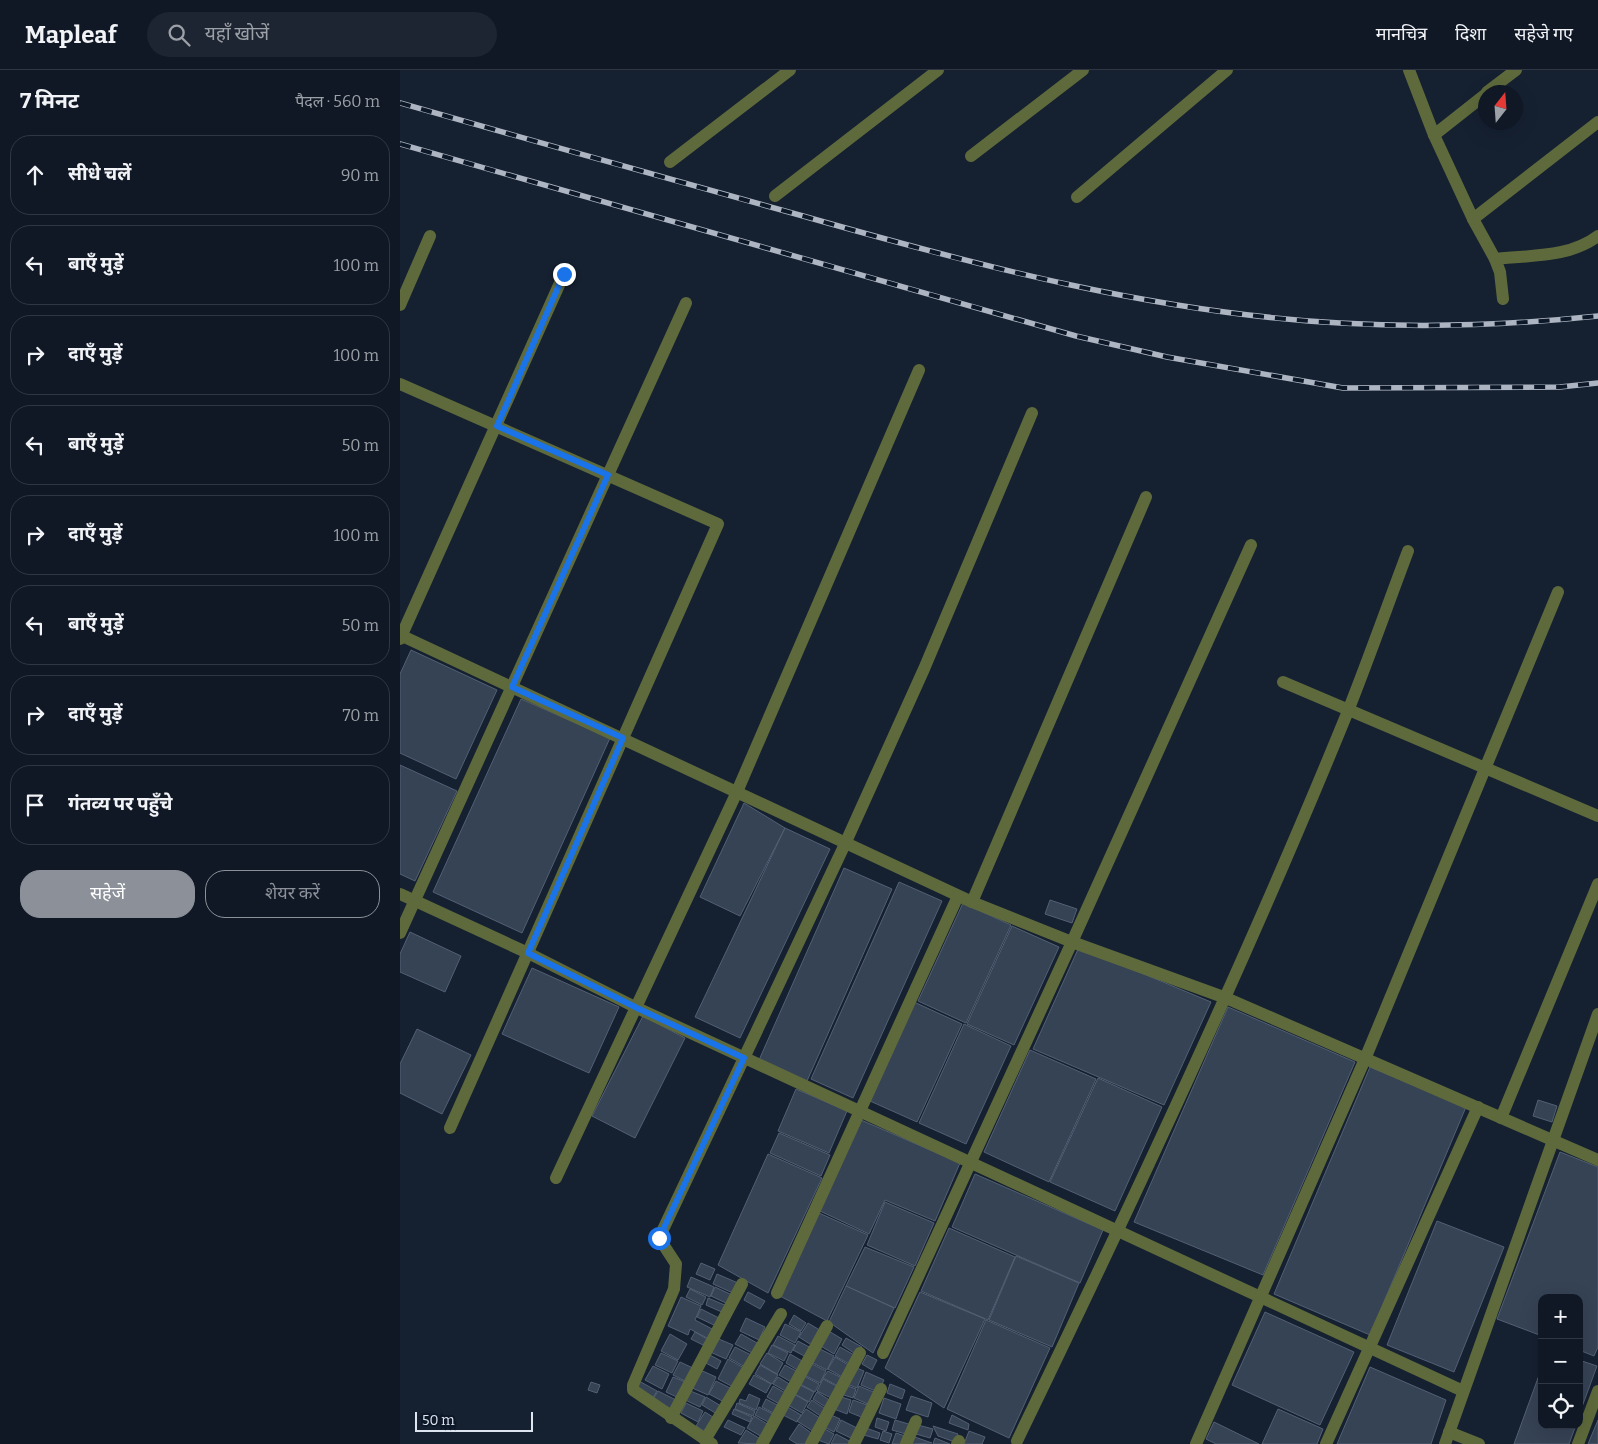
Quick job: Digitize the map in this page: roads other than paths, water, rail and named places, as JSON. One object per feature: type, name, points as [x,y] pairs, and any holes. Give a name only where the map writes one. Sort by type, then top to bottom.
[{"type":"street","points":[[670,162],[790,70]]},
{"type":"street","points":[[775,196],[938,70]]},
{"type":"street","points":[[971,156],[1083,70]]},
{"type":"street","points":[[1077,197],[1227,70]]},
{"type":"street","points":[[1409,70],[1434,135],[1473,219],[1495,259],[1500,272],[1502,298]]},
{"type":"street","points":[[1496,85],[1516,70]]},
{"type":"street","points":[[1434,135],[1478,99]]},
{"type":"street","points":[[1473,219],[1598,122]]},
{"type":"street","points":[[400,305],[430,236]]},
{"type":"street","points":[[1495,259],[1556,254],[1586,245],[1598,236]]},
{"type":"street","points":[[564,274],[497,426],[400,637],[623,738],[736,794],[958,896],[1072,942],[1226,998],[1598,1160]]},
{"type":"street","points":[[400,934],[686,303]]},
{"type":"street","points":[[556,1178],[736,794],[919,370]]},
{"type":"street","points":[[400,384],[718,524],[450,1128]]},
{"type":"street","points":[[781,1314],[708,1442],[632,1390],[674,1289],[676,1264],[659,1238],[845,844],[924,669],[1032,413]]},
{"type":"street","points":[[972,902],[1146,497]]},
{"type":"street","points":[[883,1353],[1072,942],[1251,545]]},
{"type":"street","points":[[1017,1441],[1119,1230],[1226,998],[1348,710],[1408,551]]},
{"type":"street","points":[[1196,1444],[1365,1059],[1558,592]]},
{"type":"street","points":[[1283,682],[1598,816]]},
{"type":"street","points":[[1501,1118],[1598,884]]},
{"type":"street","points":[[400,894],[528,953],[637,1008],[744,1058],[1464,1391]]},
{"type":"street","points":[[777,1293],[958,896]]},
{"type":"street","points":[[1479,1444],[1447,1438],[1598,1014]]},
{"type":"street","points":[[1326,1444],[1478,1107]]},
{"type":"street","points":[[671,1418],[742,1284]]},
{"type":"street","points":[[762,1444],[827,1326]]},
{"type":"street","points":[[811,1444],[860,1353]]},
{"type":"street","points":[[854,1444],[881,1389]]},
{"type":"street","points":[[1578,1444],[1598,1391]]},
{"type":"street","points":[[906,1444],[916,1421]]},
{"type":"railway","points":[[400,103],[869,235],[1068,285],[1136,298],[1271,318],[1372,325],[1469,325],[1534,322],[1598,316]]},
{"type":"railway","points":[[400,144],[1076,336],[1167,357],[1343,388],[1560,387],[1598,383]]}]
